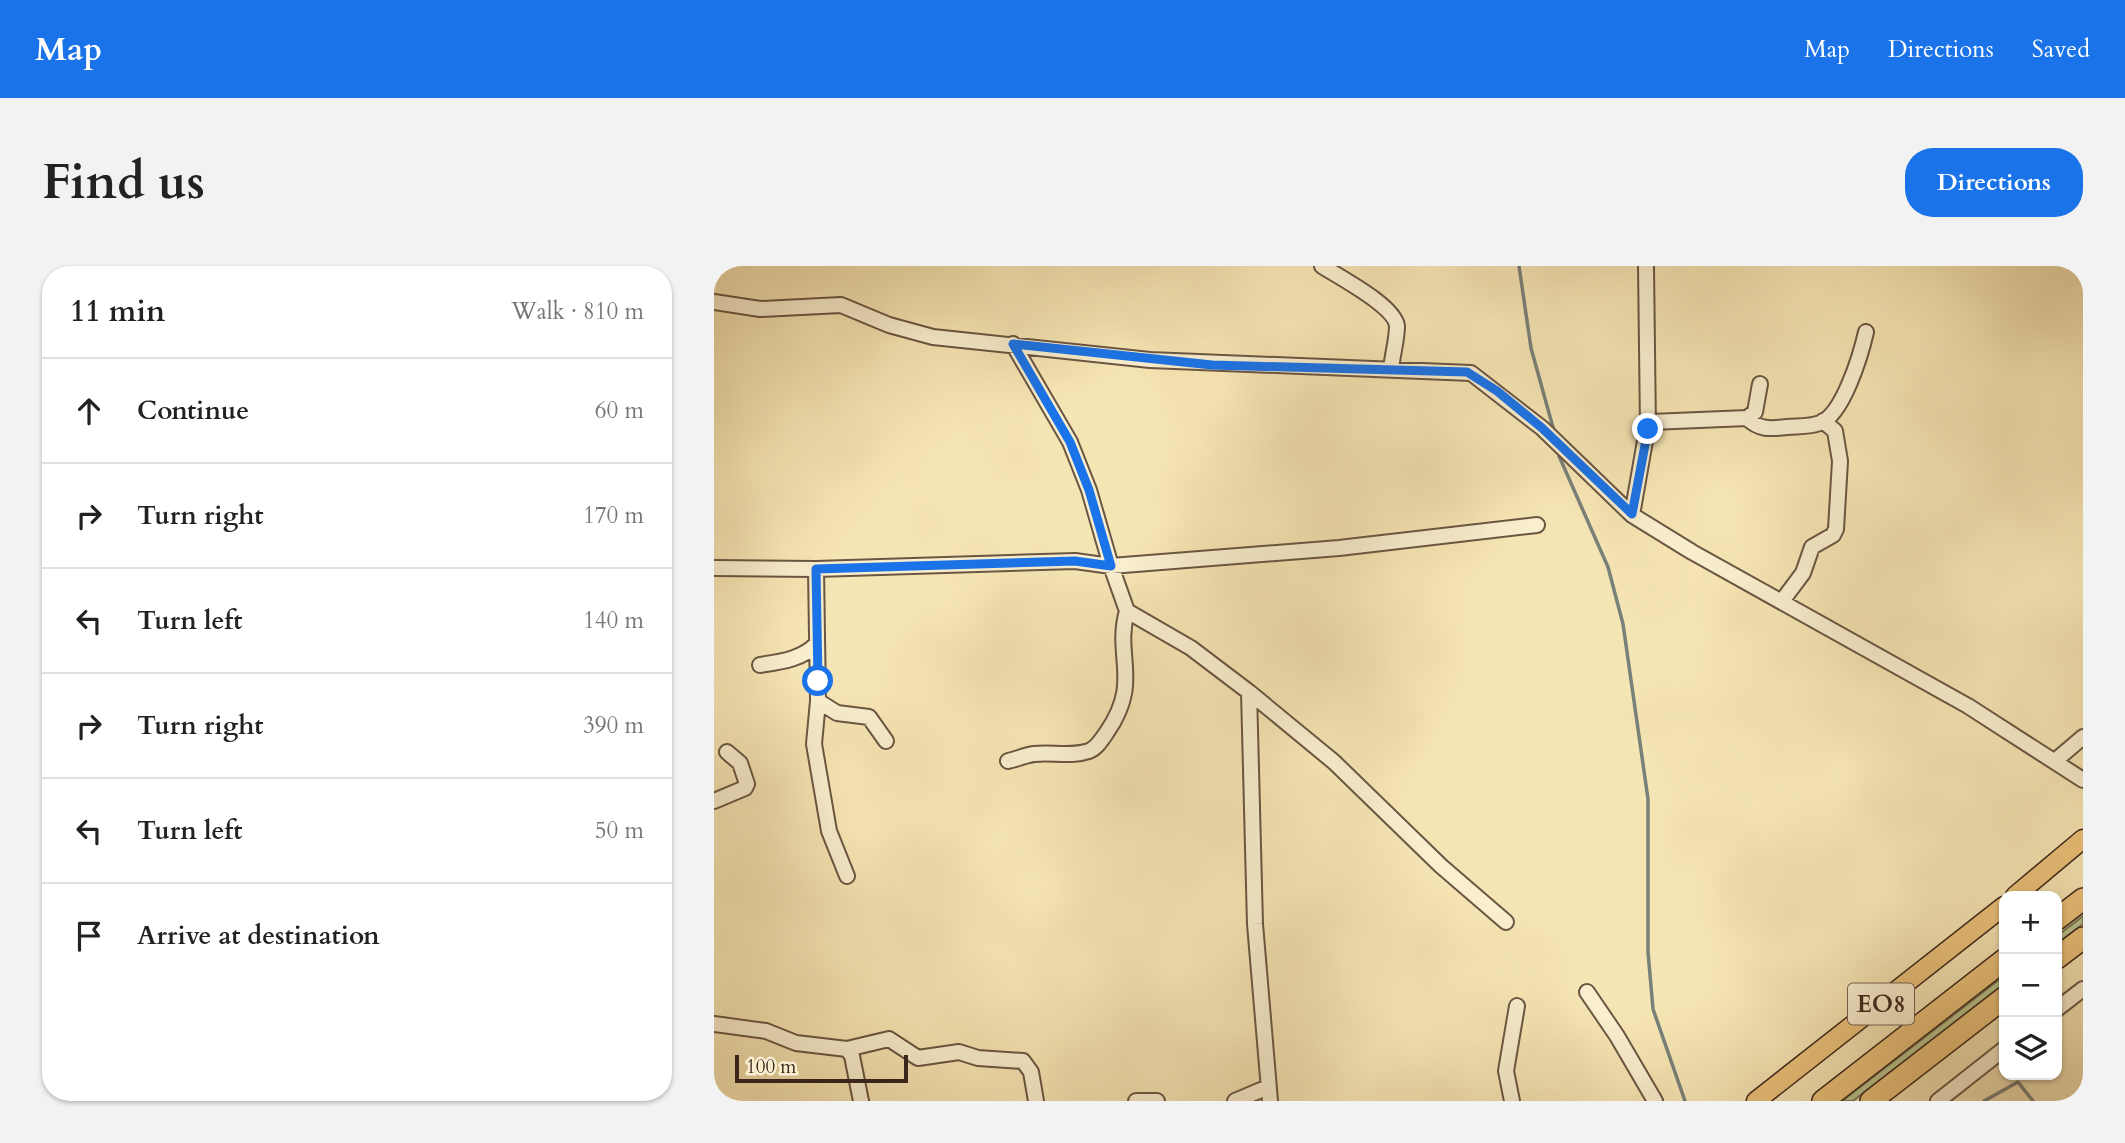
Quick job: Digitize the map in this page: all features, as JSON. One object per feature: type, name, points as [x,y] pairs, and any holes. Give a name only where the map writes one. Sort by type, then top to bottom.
[{"type":"highway","points":[[2062,915],[2083,899]]},
{"type":"highway","points":[[2062,954],[2083,938]]},
{"type":"highway","points":[[1823,1101],[1999,964]]},
{"type":"highway","points":[[1871,1101],[1999,1002]]},
{"type":"main road","points":[[2021,891],[2083,839]]},
{"type":"main road","name":"ΕΟ8","points":[[1756,1101],[1999,910]]},
{"type":"street","points":[[1322,266],[1385,307],[1394,317],[1397,325],[1391,370]]},
{"type":"street","points":[[1632,514],[1648,429],[1646,266]]},
{"type":"street","points":[[714,302],[760,309],[841,305],[910,332],[1212,365],[1471,373],[1542,428],[1632,514],[1675,542],[1968,706],[2056,760],[2083,780]]},
{"type":"street","points":[[1746,418],[1755,426],[1765,428],[1823,421],[1836,408],[1859,362],[1866,332]]},
{"type":"street","points":[[1008,761],[1035,754],[1081,753],[1093,750],[1121,711],[1125,693],[1124,624],[1128,611],[1111,566],[1089,490],[1070,442],[1013,344]]},
{"type":"street","points":[[1648,429],[1651,422],[1660,419],[1746,418],[1755,412],[1759,384]]},
{"type":"street","points":[[1782,601],[1803,573],[1812,547],[1833,535],[1836,529],[1840,461],[1835,431],[1823,421]]},
{"type":"street","points":[[714,568],[816,569],[1075,561],[1111,566],[1339,548],[1537,525]]},
{"type":"street","points":[[714,575],[734,568]]},
{"type":"street","points":[[816,569],[818,701],[814,744],[829,831],[847,876]]},
{"type":"street","points":[[1128,611],[1191,648],[1249,692],[1334,762],[1441,866],[1506,922]]},
{"type":"street","points":[[760,665],[797,657],[810,651],[817,643]]},
{"type":"street","points":[[1235,1101],[1269,1094],[1255,924],[1249,692]]},
{"type":"street","points":[[818,701],[837,713],[869,717],[887,741]]},
{"type":"street","points":[[2056,760],[2076,746],[2083,737]]},
{"type":"street","points":[[714,802],[745,788],[747,784],[740,763],[727,752]]},
{"type":"street","points":[[2062,1005],[2083,989]]},
{"type":"street","points":[[1587,992],[1618,1036],[1655,1101]]},
{"type":"street","points":[[1512,1101],[1506,1071],[1517,1006]]},
{"type":"street","points":[[714,1024],[766,1031],[796,1043],[847,1049],[889,1039],[918,1058],[959,1052],[978,1058],[1023,1061],[1031,1072],[1037,1101]]},
{"type":"street","points":[[847,1049],[852,1056],[860,1101]]},
{"type":"street","points":[[1938,1101],[1999,1053]]},
{"type":"street","points":[[1136,1101],[1157,1101]]},
{"type":"green space","points":[[2083,916],[2083,924],[2062,940],[2062,932]]},
{"type":"green space","points":[[1999,980],[1999,988],[1853,1101],[1842,1101]]},
{"type":"waterway","points":[[1519,266],[1531,348],[1554,431]]},
{"type":"waterway","points":[[1559,456],[1608,567],[1623,624],[1648,799],[1648,952],[1653,1009],[1685,1101]]},
{"type":"waterway","points":[[1984,1101],[2018,1082],[2033,1101]]},
{"type":"route","points":[[818,681],[816,569],[1075,561],[1111,566],[1089,490],[1070,442],[1013,344],[1133,359],[1212,365],[1471,373],[1542,428],[1632,514],[1648,429]]}]
